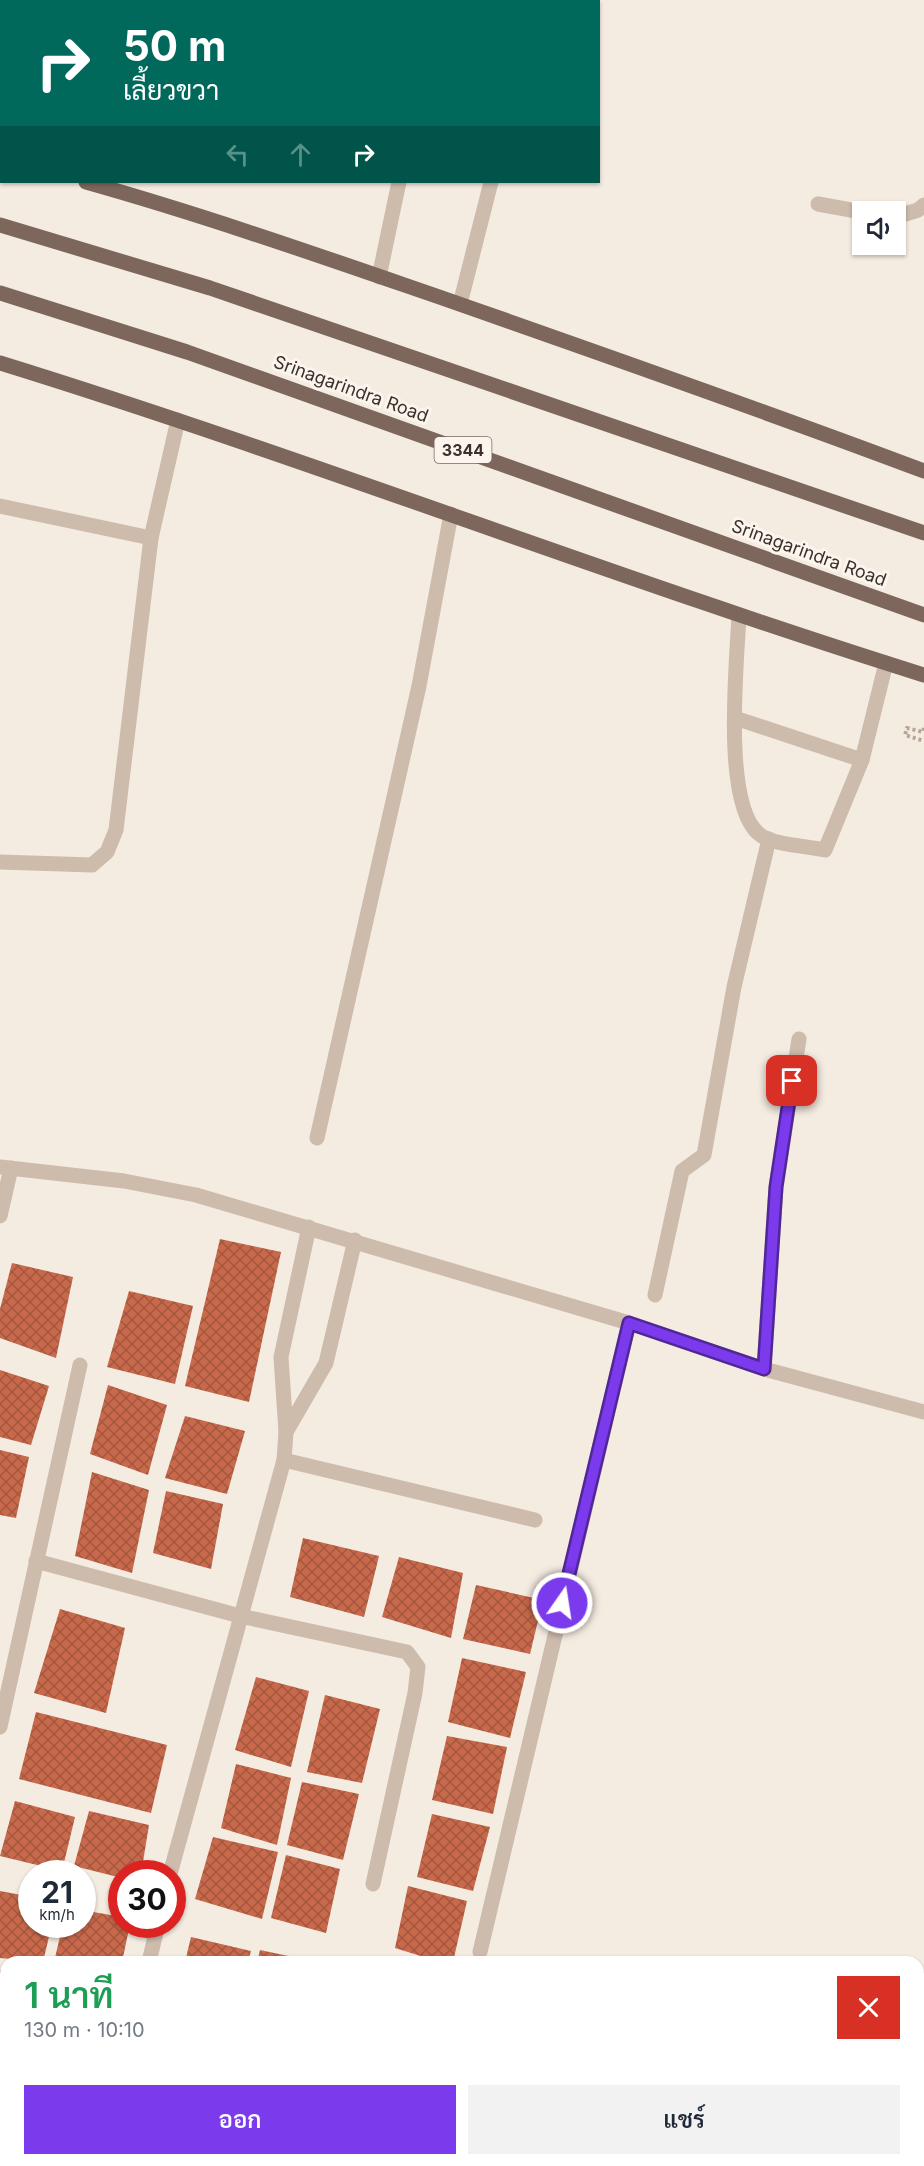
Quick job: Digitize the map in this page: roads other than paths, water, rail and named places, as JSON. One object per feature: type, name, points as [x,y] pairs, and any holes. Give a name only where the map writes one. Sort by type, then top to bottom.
[{"type":"main road","points":[[90,183],[226,225],[460,304],[760,409],[924,471]]},
{"type":"main road","points":[[0,225],[210,288],[924,533]]},
{"type":"main road","name":"Srinagarindra Road","points":[[0,293],[210,360],[924,615]]},
{"type":"main road","points":[[0,363],[178,420],[739,615],[924,675]]},
{"type":"street","points":[[379,277],[399,183]]},
{"type":"street","points":[[460,304],[491,183]]},
{"type":"street","points":[[818,204],[852,210]]},
{"type":"street","points":[[906,214],[918,210],[924,205]]},
{"type":"street","points":[[0,862],[92,865],[107,852],[116,830],[151,538],[178,420]]},
{"type":"street","points":[[0,506],[151,538]]},
{"type":"street","points":[[317,1138],[418,686],[451,514]]},
{"type":"street","points":[[739,615],[733,753],[744,808],[758,833],[769,839],[825,850],[862,760],[886,663]]},
{"type":"street","points":[[735,718],[862,760]]},
{"type":"street","points":[[655,1295],[682,1171],[704,1155],[734,987],[769,839]]},
{"type":"street","points":[[764,1369],[776,1187],[799,1039]]},
{"type":"street","points":[[0,1216],[6,1167],[124,1181],[196,1195],[355,1240],[629,1323],[764,1369],[924,1412]]},
{"type":"street","points":[[174,1860],[284,1460],[286,1432],[281,1358],[309,1227]]},
{"type":"street","points":[[286,1432],[326,1363],[355,1240]]},
{"type":"street","points":[[480,1952],[629,1323]]},
{"type":"street","points":[[0,1727],[80,1365]]},
{"type":"street","points":[[284,1460],[536,1520]]},
{"type":"street","points":[[36,1561],[240,1616],[407,1653],[418,1667],[415,1693],[373,1884]]},
{"type":"street","points":[[150,1956],[155,1938]]}]
